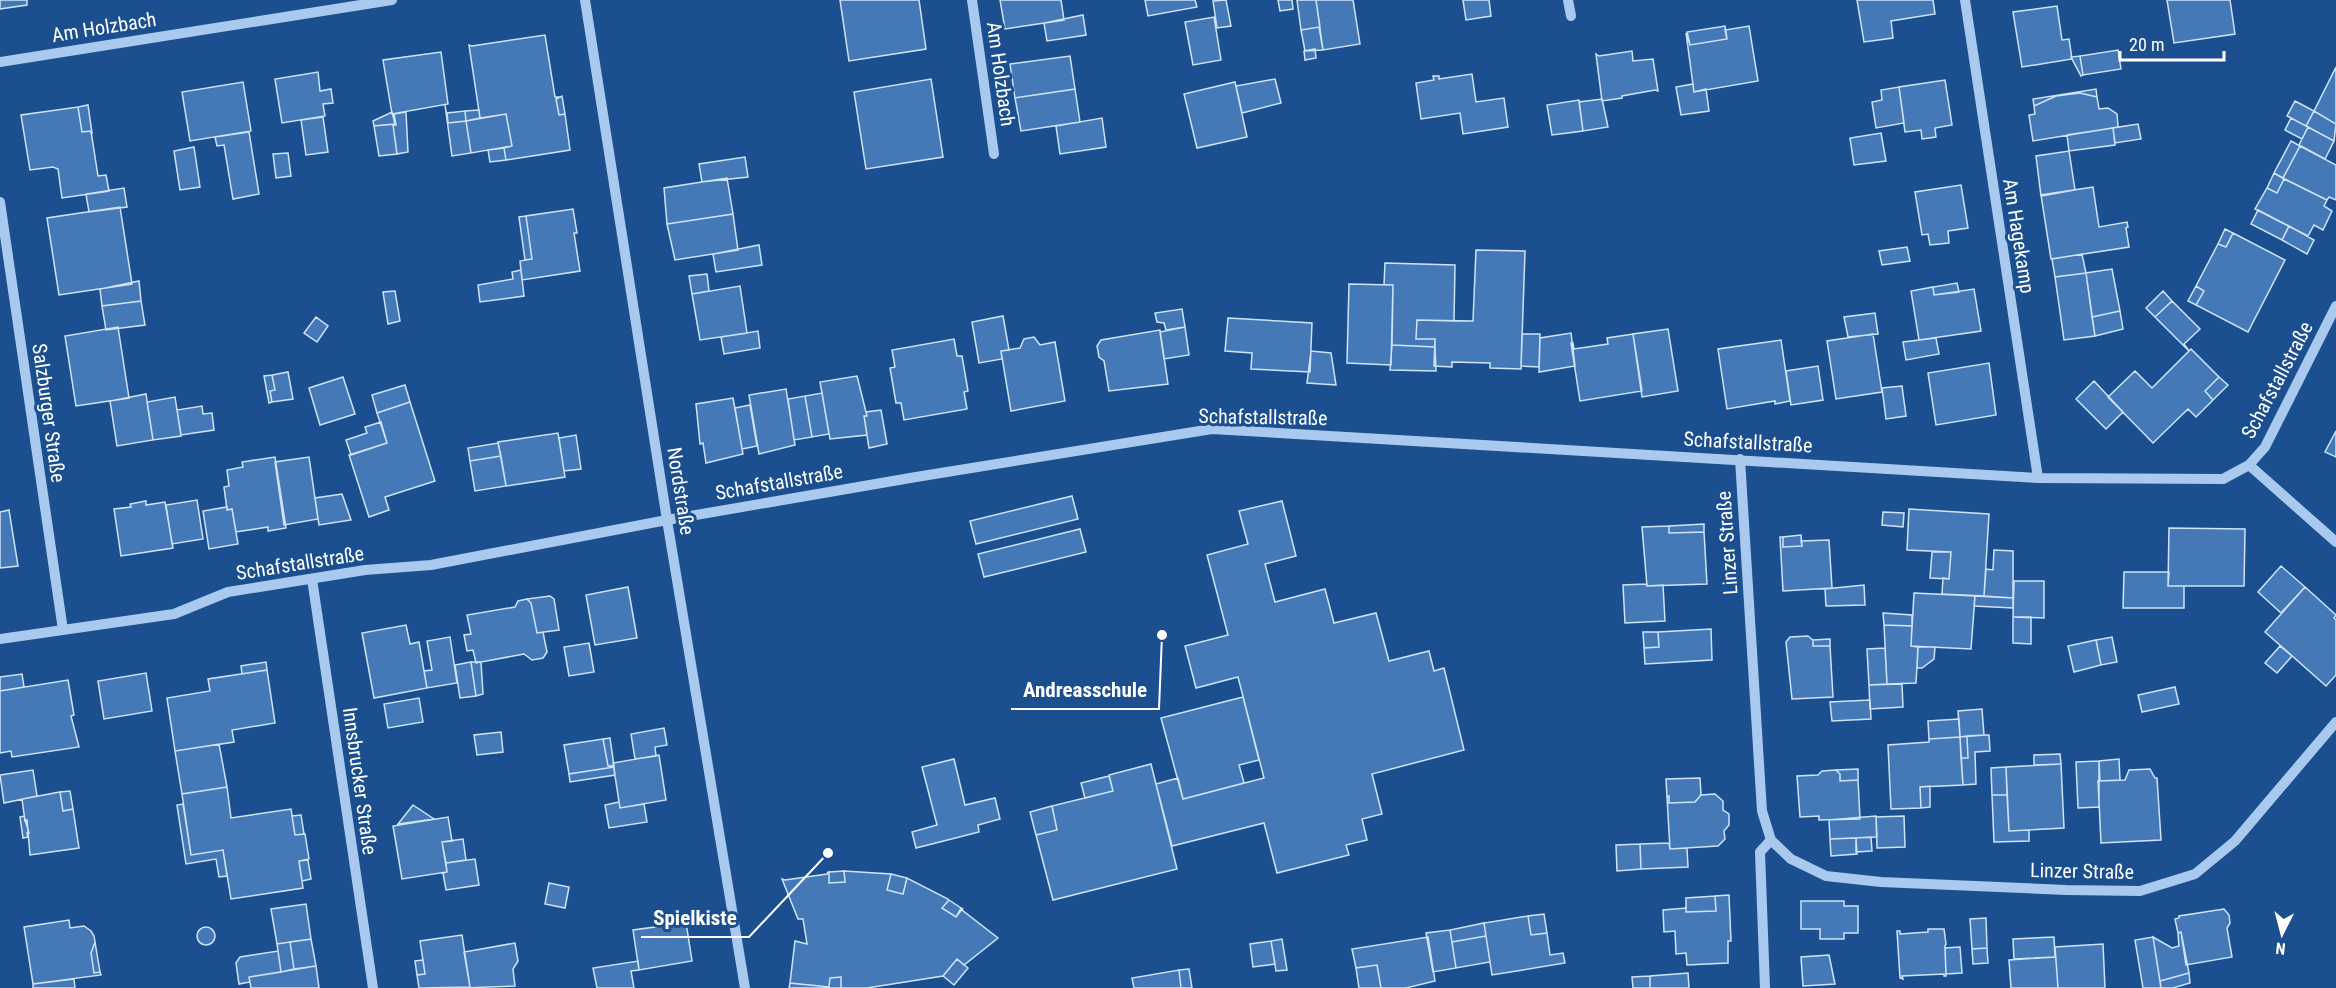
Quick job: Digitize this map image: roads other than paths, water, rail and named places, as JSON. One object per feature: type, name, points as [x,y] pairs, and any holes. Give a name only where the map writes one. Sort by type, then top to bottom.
[{"type":"street","name":"Am Holzbach","points":[[0,62],[392,0]]},
{"type":"street","name":"Nordstraße","points":[[585,0],[745,988]]},
{"type":"street","name":"Am Holzbach","points":[[972,0],[994,154]]},
{"type":"street","points":[[1568,0],[1571,16]]},
{"type":"street","name":"Am Hagekamp","points":[[1965,0],[2038,478]]},
{"type":"street","name":"Salzburger Straße","points":[[0,202],[63,630]]},
{"type":"street","name":"Schafstallstraße","points":[[0,639],[174,614],[228,592],[365,570],[431,565],[668,520],[1212,429],[2038,478],[2223,479],[2249,465],[2265,447],[2336,306]]},
{"type":"street","name":"Linzer Straße","points":[[1740,459],[1762,811],[1771,840],[1791,859],[1826,876],[1893,883],[2140,891],[2195,874],[2235,841],[2336,722]]},
{"type":"street","points":[[2249,465],[2336,542]]},
{"type":"street","name":"Innsbrucker Straße","points":[[312,579],[373,988]]},
{"type":"street","points":[[1765,988],[1760,852],[1771,840]]},
{"type":"place","name":"Andreasschule","points":[[1162,635]]},
{"type":"place","name":"Spielkiste","points":[[828,853]]}]
